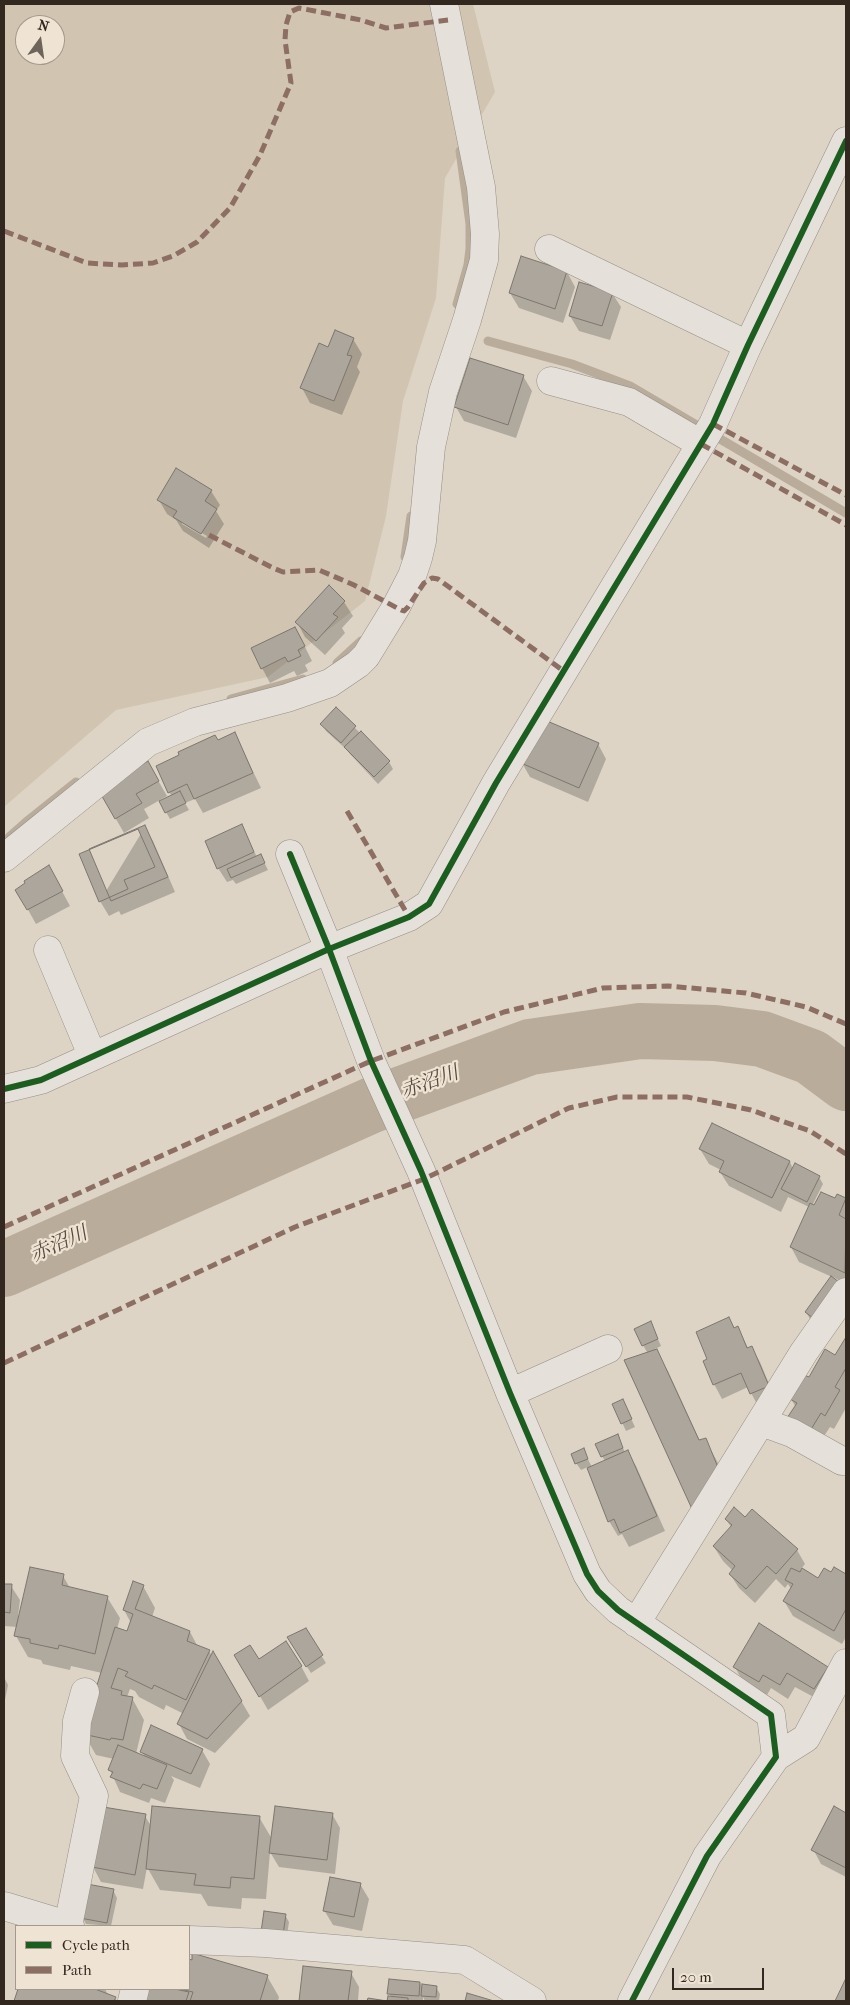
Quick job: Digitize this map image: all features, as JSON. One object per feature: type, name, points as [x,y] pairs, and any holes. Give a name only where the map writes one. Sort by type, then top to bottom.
[{"type":"street","points":[[4,858],[148,742],[195,722],[287,698],[330,683],[358,664],[366,656],[412,576],[418,558],[431,447],[443,392],[467,320],[484,260],[485,234],[481,187],[444,4]]},
{"type":"street","points":[[4,1089],[41,1080],[92,1055],[329,949],[409,917],[424,908],[496,784],[706,437],[748,344],[846,140]]},
{"type":"street","points":[[549,249],[748,344]]},
{"type":"street","points":[[551,380],[629,402],[706,437]]},
{"type":"street","points":[[290,854],[329,949],[370,1061],[421,1171],[510,1393],[588,1574],[598,1591],[618,1610],[771,1715],[776,1757]]},
{"type":"street","points":[[48,950],[92,1055]]},
{"type":"street","points":[[636,1622],[804,1352],[846,1292]]},
{"type":"street","points":[[510,1393],[608,1348]]},
{"type":"street","points":[[759,1425],[770,1424],[792,1433],[842,1461],[846,1461]]},
{"type":"street","points":[[632,2001],[707,1856],[776,1757],[806,1738],[846,1664]]},
{"type":"street","points":[[69,1925],[94,1796],[75,1756],[77,1721],[85,1692]]},
{"type":"street","points":[[4,1906],[66,1925]]},
{"type":"street","points":[[190,1940],[274,1944],[465,1960],[532,2001]]},
{"type":"shaded area","points":[[4,4],[473,4],[495,92],[445,178],[436,298],[403,401],[386,516],[365,601],[268,677],[116,710],[4,807]]},
{"type":"building","points":[[521,256],[567,271],[555,309],[509,293]]},
{"type":"building","points":[[579,282],[613,292],[602,326],[569,316]]},
{"type":"building","points":[[335,330],[354,338],[347,355],[352,356],[334,401],[300,388],[319,343],[328,347]]},
{"type":"building","points":[[470,358],[524,375],[508,425],[454,407]]},
{"type":"building","points":[[176,468],[212,490],[205,501],[217,509],[201,534],[173,517],[177,511],[157,500]]},
{"type":"building","points":[[329,585],[345,601],[333,614],[338,617],[316,641],[295,622]]},
{"type":"building","points":[[295,627],[305,646],[298,650],[301,656],[288,662],[285,657],[261,669],[251,648]]},
{"type":"building","points":[[336,707],[356,726],[341,743],[320,724]]},
{"type":"building","points":[[540,718],[599,743],[579,788],[521,763]]},
{"type":"building","points":[[361,731],[390,761],[374,777],[344,747]]},
{"type":"building","points":[[235,732],[253,773],[194,799],[187,784],[168,793],[156,766],[179,755],[178,752],[215,735],[218,740]]},
{"type":"building","points":[[148,761],[159,781],[136,794],[142,803],[115,819],[99,791]]},
{"type":"building","points":[[180,791],[186,803],[165,813],[159,801]]},
{"type":"building","points":[[242,824],[254,852],[217,869],[205,841]]},
{"type":"building","points":[[145,825],[168,877],[111,901],[89,849]]},
{"type":"building","points":[[138,829],[155,867],[124,880],[128,889],[99,902],[79,854]]},
{"type":"building","points":[[261,854],[265,863],[231,878],[227,869]]},
{"type":"building","points":[[49,865],[63,891],[27,910],[15,890],[25,883],[24,881]]},
{"type":"building","points":[[712,1123],[790,1161],[772,1198],[719,1172],[724,1161],[699,1149]]},
{"type":"building","points":[[795,1163],[820,1176],[807,1202],[781,1189]]},
{"type":"building","points":[[821,1192],[835,1198],[837,1194],[846,1198],[839,1215],[846,1219],[845,1273],[790,1247],[810,1203],[814,1205]]},
{"type":"building","points":[[831,1276],[843,1285],[817,1321],[805,1312]]},
{"type":"building","points":[[729,1317],[734,1328],[738,1326],[747,1348],[752,1346],[769,1386],[750,1394],[741,1373],[713,1385],[703,1361],[707,1359],[696,1332]]},
{"type":"building","points":[[651,1321],[658,1339],[642,1346],[634,1329]]},
{"type":"building","points":[[846,1337],[846,1368],[835,1387],[840,1390],[825,1416],[821,1413],[810,1431],[787,1418],[797,1403],[790,1399],[804,1375],[809,1377],[825,1349],[835,1355]]},
{"type":"building","points":[[657,1349],[699,1440],[706,1438],[719,1470],[692,1509],[624,1360]]},
{"type":"building","points":[[623,1399],[632,1419],[621,1424],[612,1404]]},
{"type":"building","points":[[618,1434],[623,1448],[601,1457],[595,1444]]},
{"type":"building","points":[[584,1448],[588,1459],[575,1464],[571,1454]]},
{"type":"building","points":[[628,1450],[657,1516],[620,1533],[614,1519],[608,1522],[587,1468]]},
{"type":"building","points":[[734,1507],[745,1517],[752,1509],[798,1549],[776,1574],[767,1566],[746,1589],[729,1574],[735,1566],[713,1546],[732,1525],[725,1519]]},
{"type":"building","points":[[30,1567],[64,1574],[62,1585],[108,1596],[95,1654],[59,1645],[58,1649],[30,1643],[30,1639],[14,1636]]},
{"type":"building","points":[[834,1567],[846,1574],[846,1609],[834,1631],[783,1601],[793,1584],[785,1580],[791,1568],[800,1572],[802,1568],[818,1578],[824,1568],[831,1572]]},
{"type":"building","points":[[133,1581],[144,1585],[135,1609],[190,1631],[187,1641],[210,1650],[186,1700],[154,1685],[152,1689],[125,1676],[128,1672],[118,1668],[111,1688],[122,1691],[121,1695],[133,1697],[123,1740],[111,1738],[110,1740],[83,1734],[95,1685],[97,1685],[115,1627],[127,1631],[133,1614],[123,1610]]},
{"type":"building","points":[[4,1584],[12,1584],[10,1613],[4,1612]]},
{"type":"building","points":[[759,1623],[828,1667],[814,1689],[787,1673],[780,1685],[763,1675],[759,1682],[733,1667]]},
{"type":"building","points":[[306,1628],[323,1655],[306,1667],[287,1637]]},
{"type":"building","points":[[286,1641],[302,1666],[259,1697],[234,1655],[250,1645],[259,1659]]},
{"type":"building","points":[[213,1651],[242,1701],[207,1739],[177,1724]]},
{"type":"building","points":[[151,1725],[203,1749],[191,1774],[140,1752]]},
{"type":"building","points":[[118,1745],[167,1765],[157,1789],[143,1784],[140,1789],[110,1777],[113,1772],[108,1770]]},
{"type":"building","points":[[152,1806],[260,1816],[254,1879],[231,1877],[230,1888],[194,1885],[196,1874],[146,1869]]},
{"type":"building","points":[[275,1806],[333,1813],[327,1860],[269,1853]]},
{"type":"building","points":[[834,1806],[846,1813],[846,1868],[811,1850]]},
{"type":"building","points":[[103,1807],[146,1814],[135,1875],[92,1867]]},
{"type":"building","points":[[330,1877],[361,1883],[354,1917],[323,1911]]},
{"type":"building","points":[[87,1884],[114,1889],[107,1923],[80,1918]]},
{"type":"building","points":[[264,1911],[286,1914],[283,1935],[261,1932]]},
{"type":"building","points":[[192,1953],[268,1975],[260,2001],[190,2001],[193,1992],[184,1990],[190,1990],[190,1959],[192,1960]]},
{"type":"building","points":[[303,1966],[352,1971],[348,2001],[299,2001]]},
{"type":"building","points":[[846,1978],[846,2001],[835,2001]]},
{"type":"building","points":[[389,1979],[420,1982],[419,1996],[387,1994]]},
{"type":"building","points":[[422,1984],[437,1986],[436,1997],[421,1996]]},
{"type":"building","points":[[18,1990],[98,1990],[116,1997],[114,2001],[14,2001]]},
{"type":"building","points":[[145,1990],[180,1990],[189,1992],[186,2001],[141,2001]]},
{"type":"building","points":[[467,1993],[494,2001],[465,2001]]},
{"type":"building","points":[[388,1996],[408,1998],[408,2001],[387,2001]]},
{"type":"building","points":[[368,1998],[387,2001],[367,2001]]},
{"type":"waterway","points":[[457,304],[468,265],[470,249],[470,224],[460,151]]},
{"type":"waterway","points":[[488,341],[572,364],[630,386],[846,513]]},
{"type":"waterway","points":[[405,557],[411,516]]},
{"type":"waterway","points":[[337,663],[361,641]]},
{"type":"waterway","points":[[231,699],[303,679]]},
{"type":"waterway","points":[[9,837],[76,782]]},
{"type":"waterway","name":"赤沼川","points":[[4,1269],[372,1105],[530,1047],[640,1031],[715,1033],[762,1039],[811,1057],[846,1083]]},
{"type":"marked path","points":[[4,231],[87,263],[122,265],[153,263],[173,256],[197,242],[230,208],[260,155],[291,83],[285,40],[286,25],[290,12],[299,8],[361,20],[386,28],[448,20]]},
{"type":"marked path","points":[[713,424],[846,495]]},
{"type":"marked path","points":[[701,444],[846,525]]},
{"type":"marked path","points":[[209,535],[283,572],[319,570],[354,585],[404,611],[424,583],[432,578],[438,579],[565,672]]},
{"type":"marked path","points":[[347,811],[409,917]]},
{"type":"marked path","points":[[4,1227],[371,1061],[504,1012],[603,988],[668,986],[746,993],[806,1007],[846,1024]]},
{"type":"marked path","points":[[4,1363],[295,1227],[424,1179],[569,1108],[617,1097],[687,1097],[751,1110],[810,1131],[846,1154]]},
{"type":"cycle path","points":[[4,1089],[41,1080],[329,949],[409,917],[429,904],[496,783],[713,424],[748,345],[846,141]]},
{"type":"cycle path","points":[[290,854],[329,949],[371,1061],[421,1171],[510,1393],[587,1574],[598,1591],[618,1610],[771,1715],[776,1757],[707,1856],[632,2001]]}]
